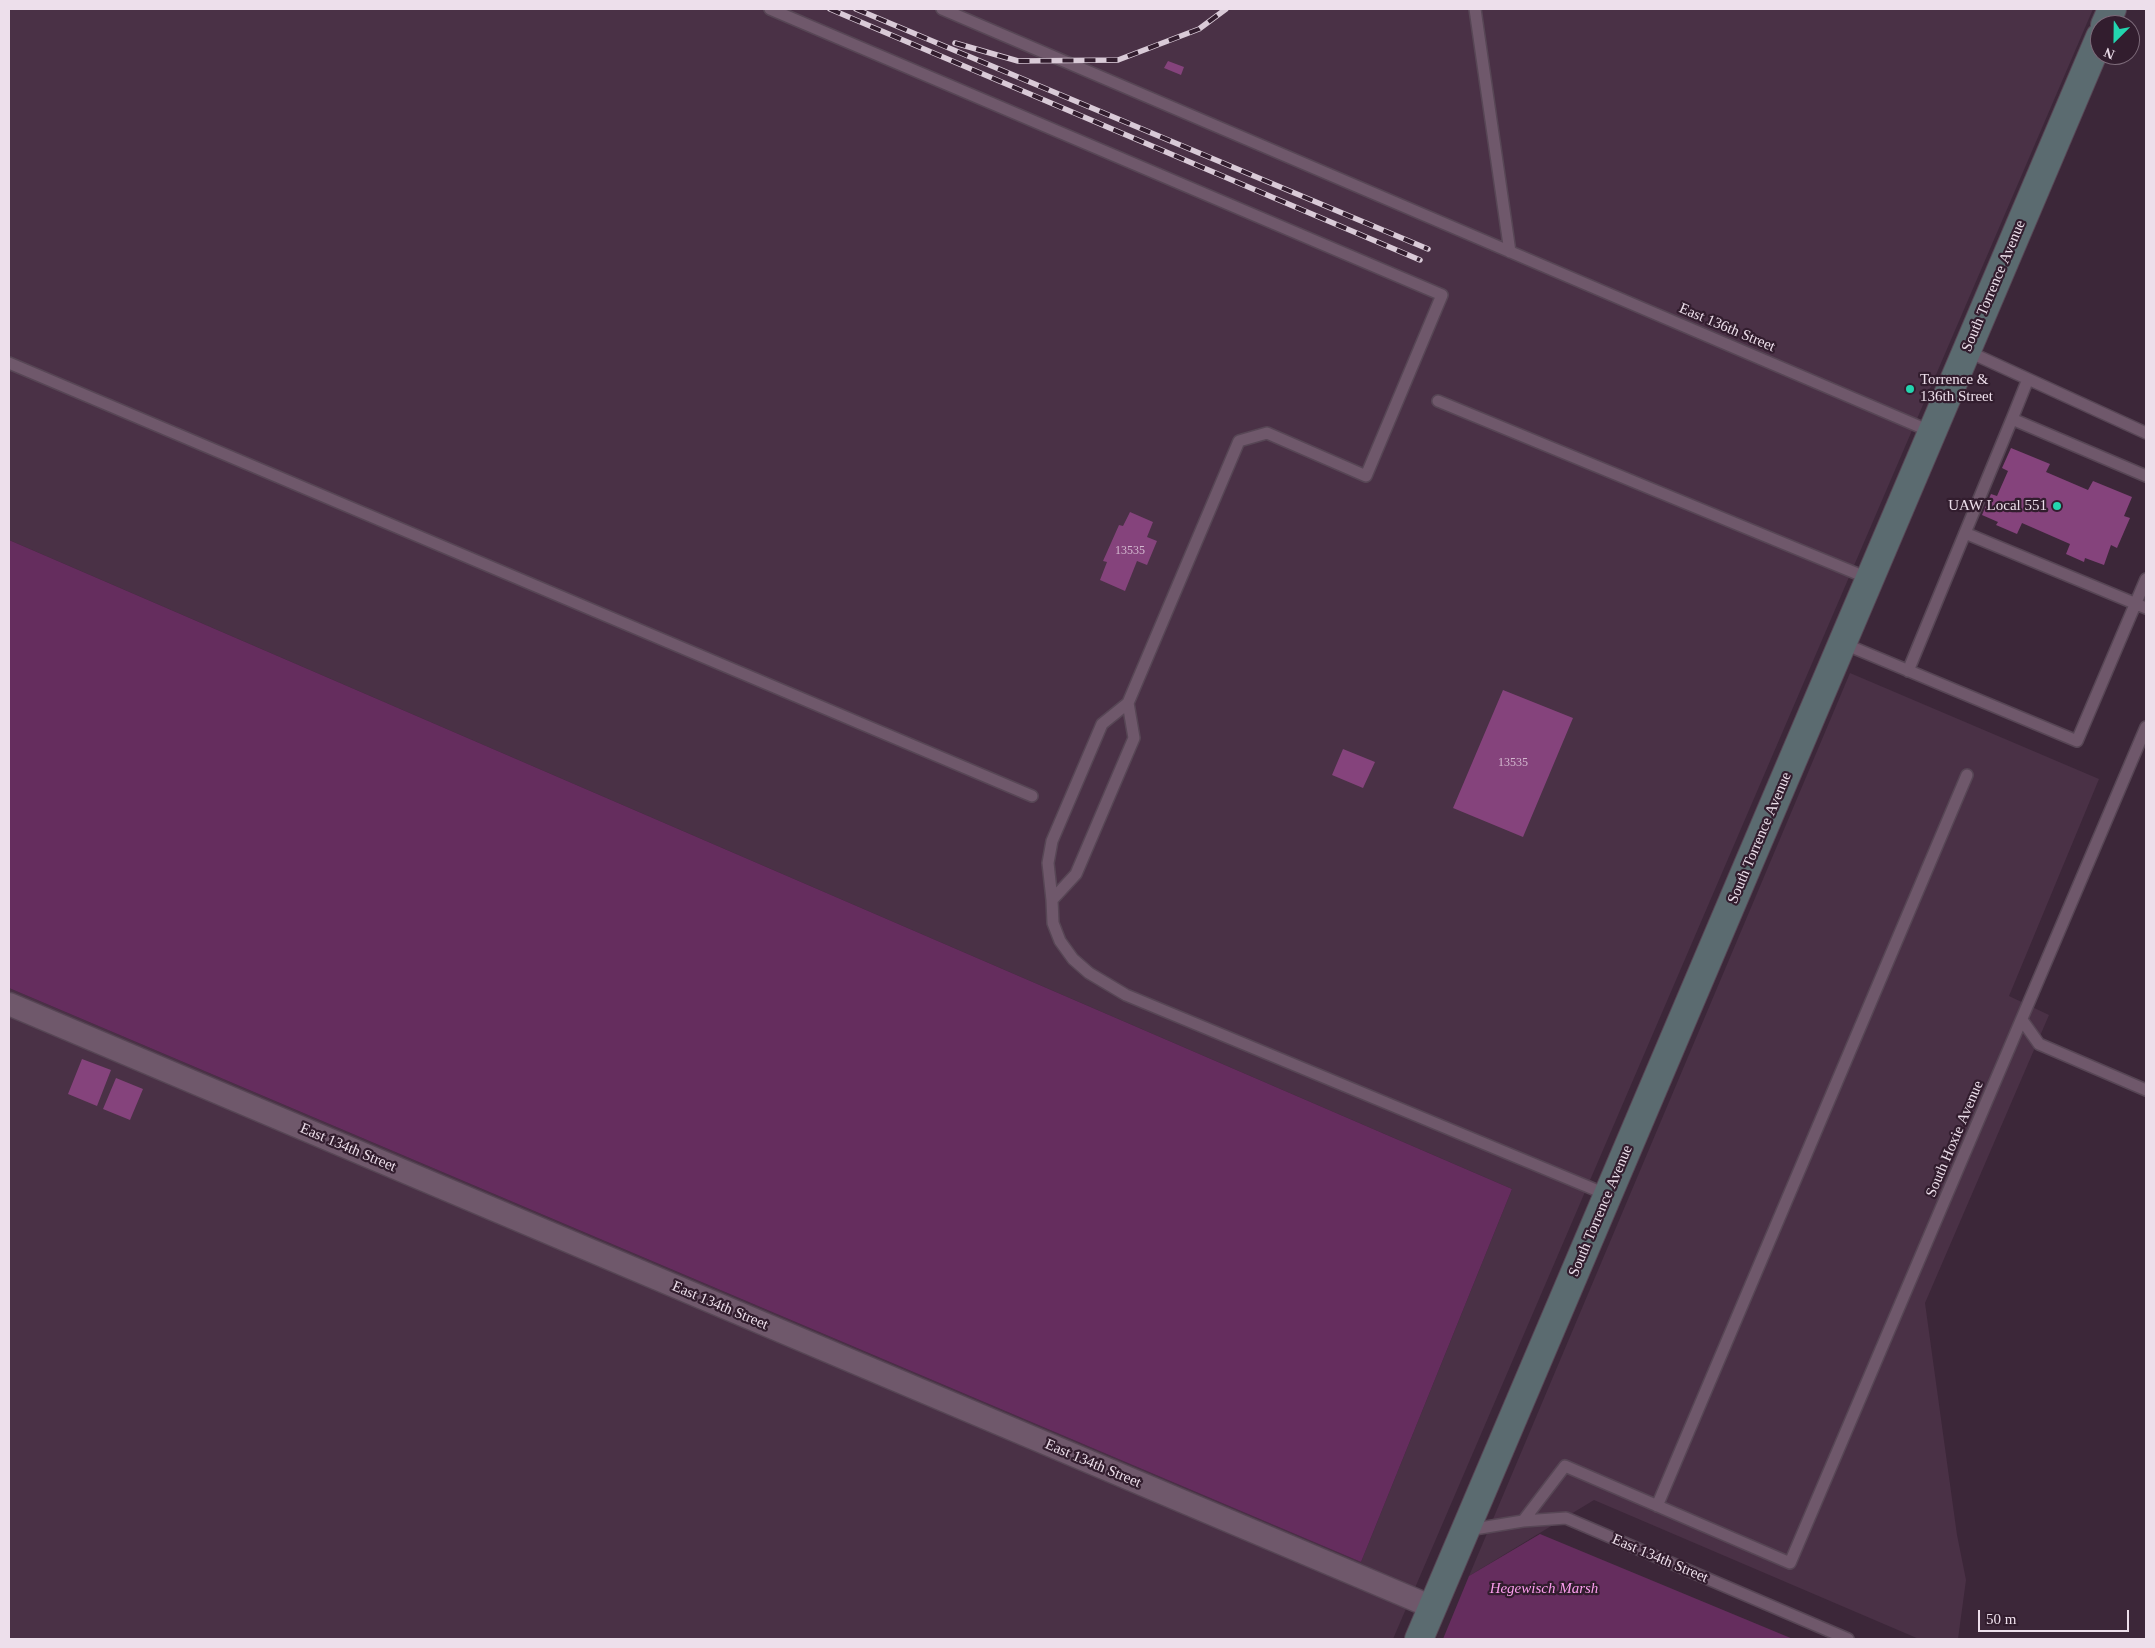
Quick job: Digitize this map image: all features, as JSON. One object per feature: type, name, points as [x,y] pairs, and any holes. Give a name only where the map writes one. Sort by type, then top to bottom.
[{"type":"main road","name":"South Torrence Avenue","points":[[1418,1639],[2090,61]]},
{"type":"street","name":"East 134th Street","points":[[9,1004],[1432,1607]]},
{"type":"lane","points":[[770,9],[1442,295],[1366,476],[1267,433],[1239,441],[1128,703],[1102,724],[1052,841],[1048,863],[1053,924],[1060,941],[1073,959],[1106,985],[1126,995],[1608,1195]]},
{"type":"lane","name":"East 136th Street","points":[[942,9],[1932,432]]},
{"type":"lane","points":[[1475,9],[1510,252]]},
{"type":"lane","points":[[1967,351],[2146,433]]},
{"type":"lane","points":[[9,363],[1032,796]]},
{"type":"lane","points":[[1908,671],[2028,378]]},
{"type":"lane","points":[[1438,401],[1870,579]]},
{"type":"lane","points":[[2012,419],[2146,476]]},
{"type":"lane","points":[[1965,533],[2141,606]]},
{"type":"lane","points":[[1842,644],[2077,741],[2141,606],[2146,580]]},
{"type":"lane","points":[[1052,900],[1076,874],[1134,738],[1128,703]]},
{"type":"lane","name":"South Hoxie Avenue","points":[[1657,1506],[1790,1563],[2146,727]]},
{"type":"lane","points":[[1523,1522],[1565,1466],[1657,1506],[1967,775]]},
{"type":"lane","points":[[2022,1020],[2039,1044],[2146,1090]]},
{"type":"lane","name":"East 134th Street","points":[[1465,1530],[1566,1518],[1848,1639]]},
{"type":"shaded area","points":[[9,9],[2093,9],[1393,1639],[9,1639],[9,988],[1361,1562],[1512,1189],[9,540]]},
{"type":"shaded area","points":[[1850,673],[2099,779],[2009,996],[2049,1015],[1925,1303],[1957,1535],[1966,1580],[1958,1639],[1919,1639],[1594,1500],[1469,1576]]},
{"type":"green space","points":[[9,540],[1512,1189],[1361,1562],[9,988]]},
{"type":"green space","name":"Hegewisch Marsh","points":[[1540,1534],[1793,1639],[1443,1639],[1469,1576]]},
{"type":"building","points":[[1168,61],[1184,67],[1181,75],[1164,68]]},
{"type":"building","name":"UAW Local 551","points":[[2011,448],[2050,464],[2046,472],[2088,490],[2093,481],[2132,497],[2124,516],[2130,518],[2117,548],[2111,545],[2104,565],[2085,558],[2084,562],[2066,554],[2070,544],[2022,523],[2017,534],[1996,525],[1998,522],[1982,515],[1991,494],[1997,496],[2008,471],[2002,468]]},
{"type":"building","points":[[1130,512],[1153,522],[1147,537],[1157,541],[1147,565],[1137,561],[1125,591],[1100,580],[1107,562],[1103,561],[1119,525],[1123,526]]},
{"type":"building","points":[[1503,690],[1573,718],[1523,837],[1453,808]]},
{"type":"building","points":[[1343,749],[1375,762],[1363,788],[1332,775]]},
{"type":"building","points":[[82,1059],[111,1070],[97,1106],[68,1094]]},
{"type":"building","points":[[116,1078],[143,1089],[130,1120],[103,1109]]},
{"type":"railway","points":[[830,9],[1420,260]]},
{"type":"railway","points":[[856,9],[1428,249]]},
{"type":"railway","points":[[955,43],[1018,61],[1118,60],[1199,29],[1226,9]]},
{"type":"place","name":"Torrence & 136th Street","points":[[1910,389]]},
{"type":"place","name":"UAW Local 551","points":[[2057,506]]}]
